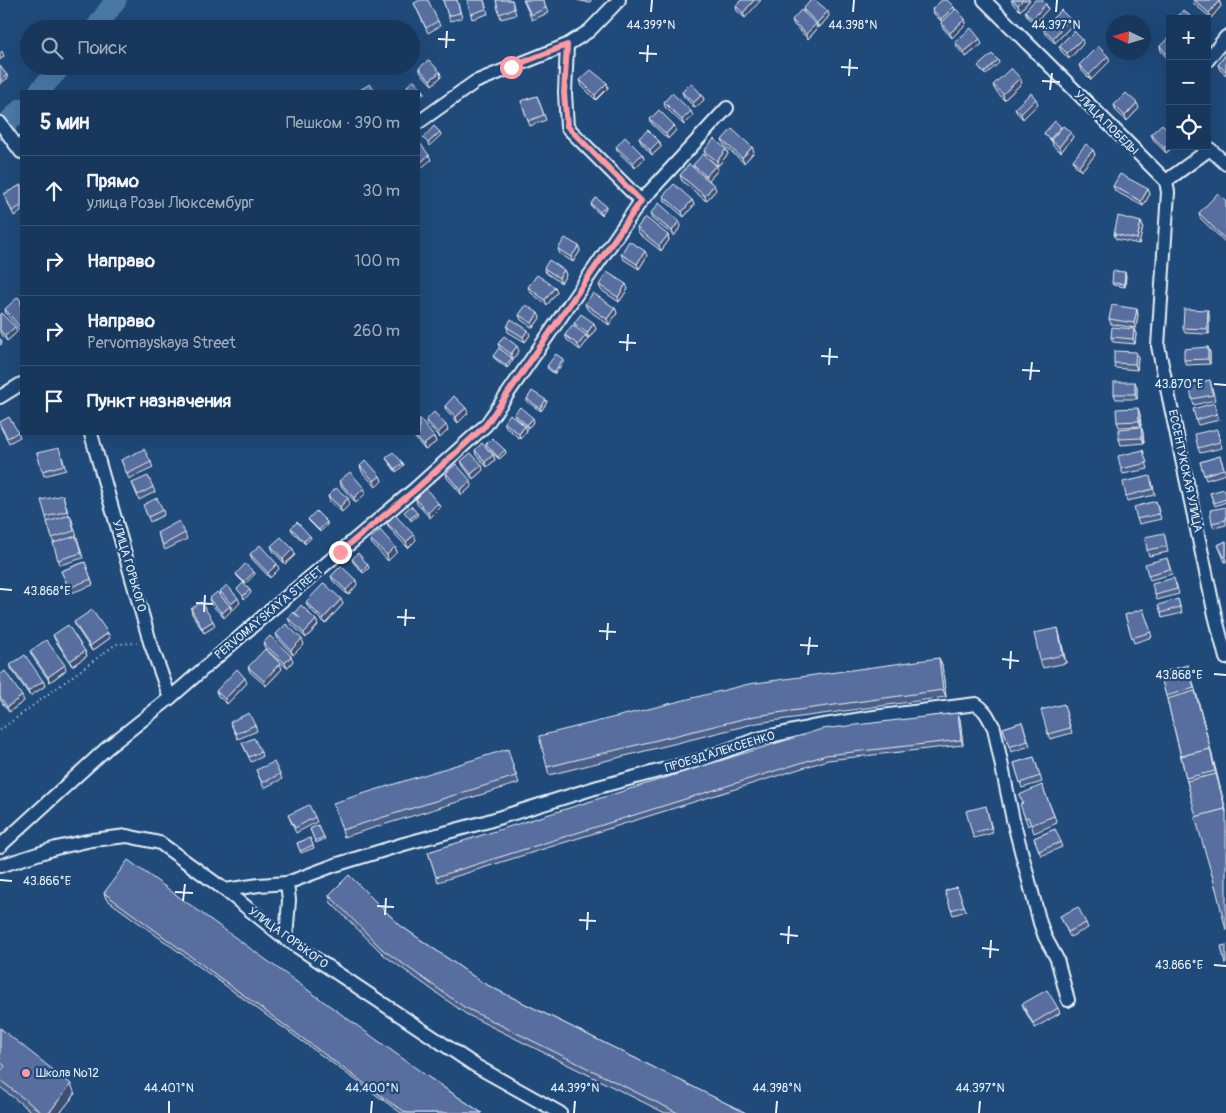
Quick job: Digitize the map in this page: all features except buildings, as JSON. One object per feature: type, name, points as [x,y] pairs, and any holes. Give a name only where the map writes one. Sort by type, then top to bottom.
[{"type":"street","points":[[420,121],[474,82],[567,45],[589,31],[619,0]]},
{"type":"street","name":"УЛИЦА ПОБЕДЫ","points":[[984,0],[1167,187]]},
{"type":"street","points":[[1208,60],[1226,37]]},
{"type":"street","points":[[567,45],[564,93],[567,126],[641,201]]},
{"type":"street","name":"PERVOMAYSKAYA STREET","points":[[0,846],[107,748],[170,698],[416,489],[486,425],[641,201],[727,108]]},
{"type":"street","points":[[0,123],[20,151]]},
{"type":"street","points":[[1211,148],[1226,164]]},
{"type":"street","points":[[1167,187],[1205,150]]},
{"type":"street","name":"ЕССЕНТУКСКАЯ УЛИЦА","points":[[1167,187],[1158,346],[1215,615],[1226,658]]},
{"type":"street","points":[[0,396],[20,385]]},
{"type":"street","name":"УЛИЦА ГОРЬКОГО","points":[[91,435],[150,642],[170,698]]},
{"type":"street","name":"ПРОЕЗД АЛЕКСЕЕНКО","points":[[225,890],[288,883],[336,865],[404,844],[485,822],[598,787],[700,760],[757,739],[812,727],[976,704],[988,715],[994,728],[1013,820],[1040,923],[1057,959],[1068,1000]]},
{"type":"street","name":"УЛИЦА ГОРЬКОГО","points":[[0,866],[56,848],[92,840],[127,836],[160,843],[225,890],[286,939],[476,1066],[560,1113]]},
{"type":"street","points":[[286,939],[289,900],[288,883]]},
{"type":"path","points":[[0,730],[116,644],[150,642]]},
{"type":"waterway","points":[[102,20],[116,0]]},
{"type":"waterway","points":[[40,90],[54,75]]},
{"type":"waterway","points":[[0,130],[20,110]]},
{"type":"place","name":"Школа №12","points":[[26,1073]]},
{"type":"route","points":[[340,552],[416,489],[486,425],[641,201],[567,126],[564,93],[567,45],[511,67]]}]
